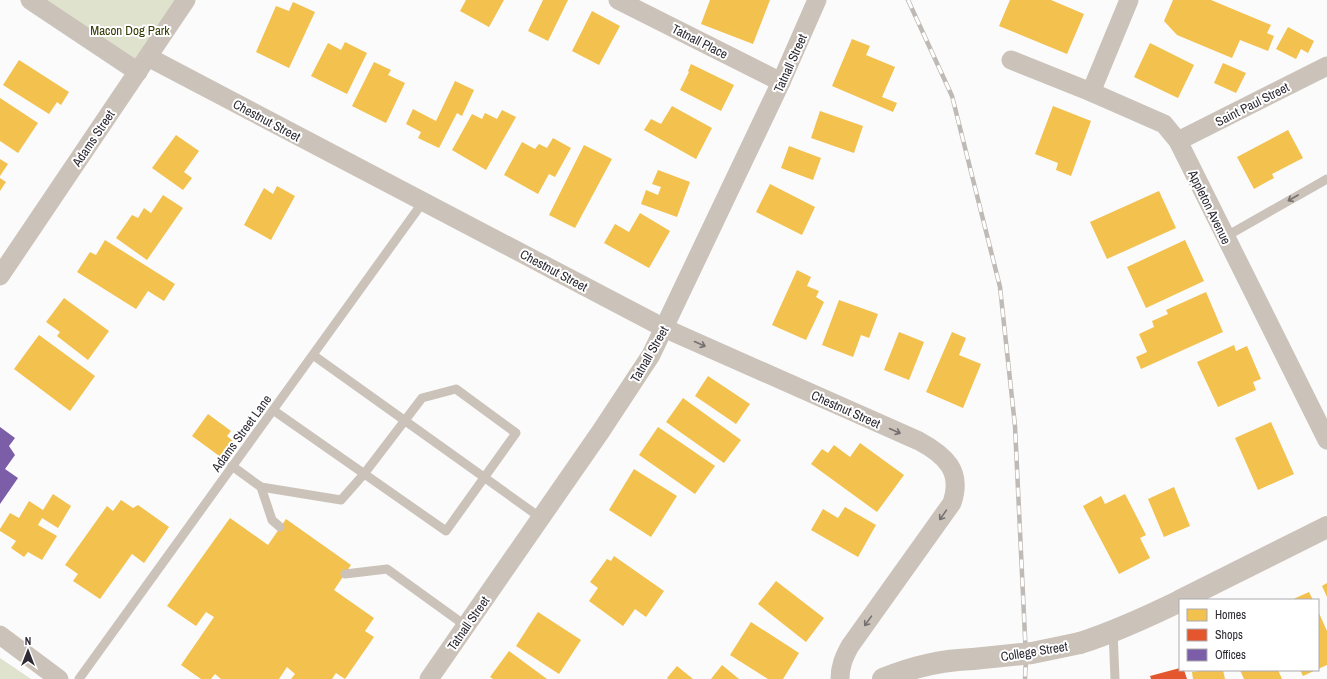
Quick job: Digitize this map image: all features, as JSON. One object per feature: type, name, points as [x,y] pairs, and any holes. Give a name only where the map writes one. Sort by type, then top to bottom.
[{"type":"street","name":"Chestnut Street","points":[[30,0],[143,64],[423,202],[664,328],[919,441],[941,455],[952,470],[956,480],[956,489],[952,502],[850,646],[844,656],[841,666],[840,679]]},
{"type":"street","name":"Adams Street","points":[[0,276],[186,0]]},
{"type":"street","name":"Tatnall Place","points":[[618,0],[781,82]]},
{"type":"street","name":"Tatnall Street","points":[[429,679],[601,431],[651,355],[781,82],[817,0]]},
{"type":"street","points":[[1091,92],[1129,0]]},
{"type":"street","name":"Appleton Avenue","points":[[1010,60],[1091,92],[1164,124],[1178,141],[1327,440]]},
{"type":"street","name":"Saint Paul Street","points":[[1178,141],[1327,66]]},
{"type":"street","name":"College Street","points":[[1183,599],[1327,527]]},
{"type":"street","name":"College Street","points":[[883,679],[903,671],[932,663],[956,659],[973,659],[1032,653],[1080,643],[1135,623],[1179,601]]},
{"type":"street","points":[[0,636],[59,679]]},
{"type":"lane","points":[[1225,237],[1327,179]]},
{"type":"lane","name":"Adams Street Lane","points":[[79,679],[423,202]]},
{"type":"lane","points":[[313,355],[541,518]]},
{"type":"lane","points":[[232,466],[262,487],[341,500],[364,474],[422,398],[456,389],[516,433],[446,532],[364,474],[273,410]]},
{"type":"lane","points":[[262,487],[272,520],[280,527]]},
{"type":"lane","points":[[345,574],[387,569],[466,626]]},
{"type":"lane","points":[[1113,631],[1115,679]]},
{"type":"green space","name":"Macon Dog Park","points":[[32,0],[186,0],[139,72]]},
{"type":"green space","points":[[0,658],[31,679],[0,679]]},
{"type":"building: Homes","points":[[466,0],[504,0],[489,27],[460,11]]},
{"type":"building: Homes","points":[[543,0],[568,0],[548,41],[528,31]]},
{"type":"building: Homes","points":[[710,0],[770,0],[753,44],[701,24]]},
{"type":"building: Homes","points":[[1010,0],[1051,0],[1084,14],[1067,54],[999,26]]},
{"type":"building: Homes","points":[[1173,0],[1211,0],[1271,25],[1267,33],[1274,36],[1268,51],[1240,40],[1232,58],[1177,35],[1164,21]]},
{"type":"building: Homes","points":[[293,2],[315,12],[289,68],[256,52],[276,6],[289,11]]},
{"type":"building: Homes","points":[[592,11],[620,26],[599,65],[572,51]]},
{"type":"building: Homes","points":[[1288,27],[1314,41],[1308,53],[1301,49],[1296,59],[1276,49]]},
{"type":"building: Homes","points":[[852,39],[870,46],[866,55],[895,67],[882,97],[897,103],[893,112],[832,86]]},
{"type":"building: Homes","points":[[345,42],[367,53],[347,94],[311,76],[328,43],[341,50]]},
{"type":"building: Homes","points":[[1150,43],[1194,65],[1178,98],[1134,77]]},
{"type":"building: Homes","points":[[19,60],[69,92],[61,105],[57,102],[49,114],[3,85]]},
{"type":"building: Homes","points":[[374,62],[391,70],[388,75],[405,83],[386,123],[352,106]]},
{"type":"building: Homes","points":[[1223,63],[1246,73],[1236,93],[1214,83]]},
{"type":"building: Homes","points":[[691,64],[734,85],[721,111],[680,90],[689,72],[688,71]]},
{"type":"building: Homes","points":[[455,81],[474,90],[462,116],[457,113],[439,148],[418,138],[421,132],[406,124],[413,109],[436,121]]},
{"type":"building: Homes","points":[[0,98],[38,123],[18,153],[0,141]]},
{"type":"building: Homes","points":[[672,106],[712,128],[696,159],[644,130],[651,119],[661,124]]},
{"type":"building: Homes","points":[[1053,106],[1091,121],[1071,176],[1056,170],[1058,163],[1035,154]]},
{"type":"building: Homes","points":[[502,110],[516,117],[486,170],[452,150],[472,114],[482,119],[485,113],[497,119]]},
{"type":"building: Homes","points":[[820,111],[863,126],[854,153],[811,138]]},
{"type":"building: Homes","points":[[1288,130],[1303,158],[1272,174],[1274,178],[1254,189],[1237,157]]},
{"type":"building: Homes","points":[[176,135],[199,151],[184,172],[192,178],[183,190],[152,168]]},
{"type":"building: Homes","points":[[553,138],[571,148],[555,177],[549,174],[538,194],[504,175],[522,142],[535,149],[539,144],[547,148]]},
{"type":"building: Homes","points":[[584,145],[612,159],[575,228],[549,215]]},
{"type":"building: Homes","points":[[789,146],[821,158],[813,180],[781,168]]},
{"type":"building: Homes","points":[[0,159],[8,164],[0,176]]},
{"type":"building: Homes","points":[[658,170],[690,182],[677,217],[641,204],[646,190],[658,195],[661,187],[652,184]]},
{"type":"building: Homes","points":[[0,178],[6,182],[0,191]]},
{"type":"building: Homes","points":[[770,184],[815,207],[802,235],[756,212]]},
{"type":"building: Homes","points":[[277,186],[295,196],[271,240],[244,225],[264,188],[273,194]]},
{"type":"building: Homes","points":[[1159,191],[1176,228],[1107,259],[1090,222]]},
{"type":"building: Homes","points":[[163,195],[183,208],[147,260],[116,238],[132,215],[138,218],[144,208],[151,213]]},
{"type":"building: Homes","points":[[640,213],[670,231],[649,268],[604,243],[615,224],[629,232]]},
{"type":"building: Homes","points":[[105,240],[175,284],[164,301],[148,291],[136,309],[77,272],[90,252],[96,255]]},
{"type":"building: Homes","points":[[1185,240],[1204,281],[1146,308],[1127,267]]},
{"type":"building: Homes","points":[[797,270],[811,277],[807,286],[819,291],[816,297],[824,302],[806,340],[772,325]]},
{"type":"building: Homes","points":[[1206,292],[1223,332],[1141,369],[1136,357],[1147,352],[1139,334],[1154,327],[1152,321],[1168,314],[1166,310]]},
{"type":"building: Homes","points":[[64,298],[109,331],[88,360],[57,336],[60,332],[46,322]]},
{"type":"building: Homes","points":[[839,300],[878,314],[869,338],[861,335],[853,357],[822,345]]},
{"type":"building: Homes","points":[[899,332],[924,342],[909,380],[884,370]]},
{"type":"building: Homes","points":[[952,332],[966,338],[959,355],[981,364],[963,408],[926,392]]},
{"type":"building: Homes","points":[[39,335],[95,376],[70,411],[14,369]]},
{"type":"building: Homes","points":[[1234,345],[1236,351],[1247,346],[1261,379],[1253,382],[1256,390],[1218,407],[1197,362]]},
{"type":"building: Homes","points":[[708,376],[750,404],[736,424],[695,396]]},
{"type":"building: Homes","points":[[683,398],[741,440],[724,463],[666,422]]},
{"type":"building: Homes","points":[[208,414],[231,431],[227,436],[234,442],[222,458],[192,436]]},
{"type":"building: Homes","points":[[1271,422],[1294,474],[1258,490],[1235,438]]},
{"type":"building: Homes","points":[[658,427],[715,466],[695,494],[639,455]]},
{"type":"building: Homes","points":[[860,443],[904,475],[877,512],[811,464],[822,449],[828,453],[834,445],[850,457]]},
{"type":"building: Homes","points":[[634,469],[677,496],[651,537],[609,510]]},
{"type":"building: Homes","points":[[1174,487],[1190,526],[1164,537],[1148,499]]},
{"type":"building: Homes","points":[[53,494],[71,506],[58,528],[42,518],[38,525],[57,536],[42,560],[28,552],[24,557],[11,548],[16,541],[0,531],[0,529],[10,513],[19,518],[29,501],[43,510]]},
{"type":"building: Homes","points":[[1125,494],[1146,535],[1140,538],[1150,558],[1119,574],[1083,506],[1101,496],[1105,504]]},
{"type":"building: Homes","points":[[121,500],[133,508],[138,505],[169,527],[144,563],[132,554],[100,599],[73,581],[78,574],[65,565],[107,506],[113,511]]},
{"type":"building: Homes","points":[[845,507],[876,525],[858,557],[811,530],[823,509],[838,518]]},
{"type":"building: Homes","points":[[230,518],[268,545],[286,519],[351,565],[334,590],[374,618],[365,631],[374,637],[345,679],[336,673],[332,679],[291,679],[295,674],[287,667],[279,679],[221,679],[215,674],[211,679],[201,679],[181,665],[214,617],[206,612],[196,626],[167,606]]},
{"type":"building: Homes","points":[[614,556],[664,591],[646,617],[635,609],[623,626],[589,601],[598,588],[590,582],[607,559],[611,561]]},
{"type":"building: Homes","points":[[776,581],[824,618],[806,642],[758,604]]},
{"type":"building: Homes","points":[[1327,583],[1327,597],[1322,586]]},
{"type":"building: Homes","points":[[1309,592],[1312,599],[1293,599]]},
{"type":"building: Homes","points":[[538,612],[581,640],[559,674],[516,646]]},
{"type":"building: Homes","points":[[1319,613],[1327,631],[1327,665],[1319,669]]},
{"type":"building: Homes","points":[[751,622],[799,653],[783,679],[768,679],[730,655]]},
{"type":"building: Homes","points":[[509,651],[547,679],[493,679],[490,677]]},
{"type":"building: Homes","points":[[722,665],[739,679],[711,679]]},
{"type":"building: Homes","points":[[677,666],[693,679],[668,679],[667,678]]},
{"type":"building: Homes","points":[[1223,671],[1225,679],[1193,679],[1192,672]]},
{"type":"building: Homes","points":[[1240,671],[1278,671],[1282,679],[1244,679]]},
{"type":"building: Homes","points":[[1300,671],[1314,671],[1303,676]]},
{"type":"building: Shops","points":[[1179,668],[1179,671],[1184,671],[1187,679],[1151,679],[1150,676]]},
{"type":"building: Offices","points":[[0,427],[15,438],[9,446],[15,455],[5,469],[18,478],[0,504]]},
{"type":"railway","points":[[908,0],[952,96],[1000,287],[1015,426],[1026,658],[1025,679]]}]
